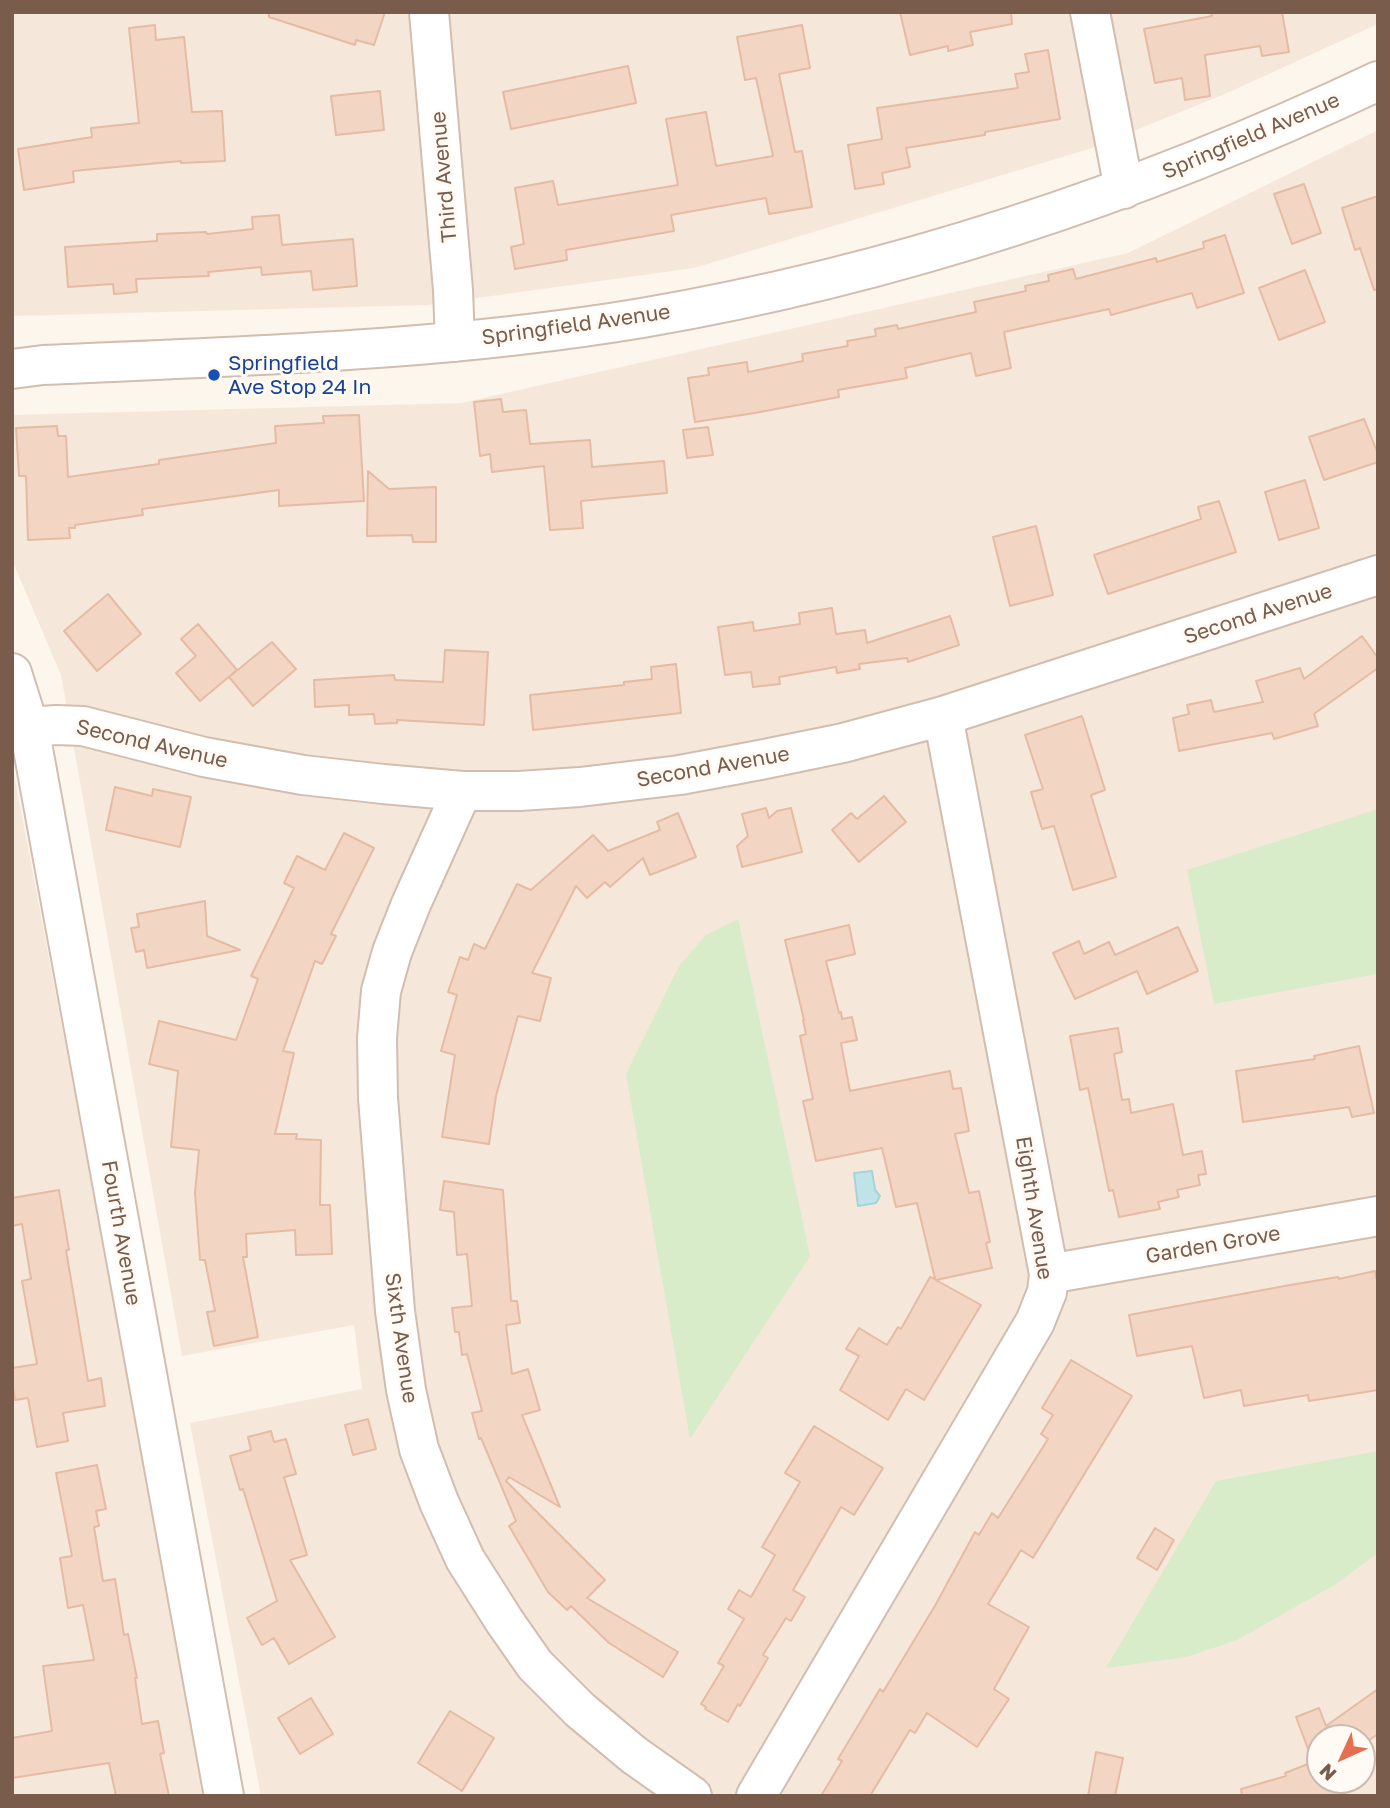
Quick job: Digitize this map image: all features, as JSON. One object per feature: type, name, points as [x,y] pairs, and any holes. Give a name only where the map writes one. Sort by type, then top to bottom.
[{"type":"street","name":"Third Avenue","points":[[429,12],[455,342]]},
{"type":"street","points":[[1090,12],[1124,189]]},
{"type":"street","name":"Springfield Avenue","points":[[12,369],[43,365],[323,352],[455,342],[640,318],[746,299],[950,247],[1124,189],[1303,116],[1378,81]]},
{"type":"street","name":"Second Avenue","points":[[29,727],[83,726],[204,757],[291,773],[462,791],[580,787],[680,775],[843,743],[943,716],[1378,575]]},
{"type":"street","name":"Fourth Avenue","points":[[12,673],[29,727],[223,1796]]},
{"type":"street","name":"Eighth Avenue","points":[[756,1796],[1035,1322],[1047,1292],[1049,1274],[943,716]]},
{"type":"street","name":"Sixth Avenue","points":[[462,791],[411,904],[393,952],[382,991],[377,1038],[379,1122],[395,1311],[406,1390],[419,1449],[465,1559],[535,1665],[580,1710],[625,1748],[692,1796]]},
{"type":"street","name":"Garden Grove","points":[[1049,1274],[1378,1216]]},
{"type":"shaded area","points":[[12,12],[1378,12],[1378,24],[1225,94],[1089,149],[694,268],[427,305],[12,316]]},
{"type":"shaded area","points":[[1378,130],[1378,1796],[261,1796],[190,1423],[362,1389],[354,1325],[182,1356],[61,675],[12,560],[12,415],[461,403],[1128,253]]},
{"type":"shaded area","points":[[12,763],[208,1796],[12,1796]]},
{"type":"green space","points":[[1378,809],[1378,974],[1214,1004],[1187,870]]},
{"type":"green space","points":[[738,919],[810,1256],[690,1439],[626,1074],[679,966],[706,935]]},
{"type":"green space","points":[[1378,1451],[1378,1553],[1336,1584],[1237,1640],[1186,1657],[1106,1668],[1216,1481]]},
{"type":"water","points":[[872,1171],[875,1190],[880,1196],[876,1203],[858,1206],[854,1173]]},
{"type":"building","points":[[269,12],[385,12],[374,45],[356,40],[355,45],[269,17]]},
{"type":"building","points":[[900,12],[1011,12],[1012,24],[970,32],[973,45],[948,51],[948,46],[910,55]]},
{"type":"building","points":[[1211,12],[1282,12],[1289,52],[1262,56],[1260,46],[1205,55],[1210,96],[1185,100],[1182,78],[1155,83],[1144,29],[1212,16]]},
{"type":"building","points":[[155,25],[156,40],[184,37],[192,112],[222,111],[225,161],[181,161],[73,171],[74,182],[24,190],[18,149],[92,137],[91,128],[139,123],[129,28]]},
{"type":"building","points":[[802,25],[810,68],[779,74],[795,152],[802,151],[812,207],[769,214],[766,198],[671,215],[674,231],[566,250],[567,260],[515,269],[511,247],[524,244],[515,188],[553,181],[558,205],[678,185],[666,119],[706,112],[716,166],[773,156],[756,78],[745,80],[737,37]]},
{"type":"building","points":[[1048,50],[1060,119],[906,148],[910,167],[882,173],[884,184],[855,189],[848,145],[882,139],[877,108],[1018,88],[1015,74],[1029,72],[1025,54]]},
{"type":"building","points":[[628,66],[636,103],[511,129],[503,92]]},
{"type":"building","points":[[380,91],[384,130],[336,135],[331,96]]},
{"type":"building","points":[[1304,184],[1321,233],[1292,244],[1274,194]]},
{"type":"building","points":[[1378,196],[1378,289],[1374,290],[1360,248],[1355,250],[1342,208]]},
{"type":"building","points":[[279,215],[282,245],[353,239],[357,286],[313,290],[311,271],[262,275],[261,267],[208,272],[209,276],[136,279],[137,292],[114,294],[113,284],[68,287],[65,247],[157,241],[157,234],[207,234],[253,229],[252,217]]},
{"type":"building","points":[[1225,235],[1244,293],[1197,308],[1192,293],[1111,315],[1109,309],[1004,332],[1011,368],[976,376],[971,353],[905,368],[907,378],[838,390],[839,397],[695,422],[688,378],[709,375],[708,368],[747,362],[748,372],[803,361],[802,354],[848,346],[847,341],[876,336],[875,329],[897,325],[898,329],[976,312],[974,302],[1026,291],[1025,286],[1049,281],[1048,275],[1073,269],[1076,279],[1156,258],[1157,262],[1204,248],[1203,242]]},
{"type":"building","points":[[1305,270],[1325,322],[1279,340],[1259,288]]},
{"type":"building","points":[[501,399],[503,412],[526,410],[530,444],[590,440],[592,467],[664,461],[667,493],[581,501],[583,528],[550,530],[544,466],[492,472],[490,454],[480,456],[474,402]]},
{"type":"building","points":[[359,415],[364,501],[279,506],[279,490],[142,509],[143,515],[75,525],[75,528],[69,528],[70,538],[28,540],[26,476],[19,476],[16,428],[57,426],[58,436],[66,436],[68,477],[276,443],[275,426],[324,423],[323,416]]},
{"type":"building","points":[[1364,419],[1378,454],[1378,462],[1324,480],[1309,437]]},
{"type":"building","points":[[708,427],[713,455],[687,458],[683,430]]},
{"type":"building","points":[[368,471],[389,489],[436,487],[436,542],[413,542],[412,535],[367,536]]},
{"type":"building","points":[[1305,480],[1319,528],[1279,540],[1265,492]]},
{"type":"building","points":[[1219,501],[1236,552],[1108,594],[1094,555],[1201,519],[1198,507]]},
{"type":"building","points":[[1036,526],[1053,595],[1010,606],[993,537]]},
{"type":"building","points":[[108,594],[141,634],[97,671],[64,631]]},
{"type":"building","points":[[832,608],[836,634],[865,630],[867,643],[950,616],[959,645],[908,662],[907,658],[859,664],[860,669],[837,673],[836,667],[779,677],[780,684],[753,687],[751,672],[725,675],[718,627],[753,622],[754,631],[800,624],[799,613]]},
{"type":"building","points":[[198,624],[237,670],[200,701],[176,673],[196,656],[181,639]]},
{"type":"building","points":[[1362,636],[1378,658],[1378,668],[1314,714],[1318,726],[1274,739],[1272,733],[1179,751],[1173,718],[1189,714],[1187,705],[1211,700],[1214,712],[1263,702],[1256,681],[1300,668],[1304,679]]},
{"type":"building","points":[[272,642],[296,669],[253,706],[229,677]]},
{"type":"building","points":[[445,650],[488,652],[484,725],[397,720],[397,723],[375,724],[374,714],[349,715],[349,705],[315,707],[314,680],[394,675],[395,680],[443,682]]},
{"type":"building","points":[[676,664],[681,713],[533,730],[530,695],[624,685],[624,682],[652,679],[651,667]]},
{"type":"building","points":[[1082,716],[1105,790],[1091,795],[1116,877],[1073,890],[1054,826],[1042,829],[1031,792],[1043,789],[1025,735]]},
{"type":"building","points":[[115,787],[152,796],[153,789],[191,797],[180,847],[106,830]]},
{"type":"building","points":[[884,796],[906,822],[859,862],[832,830],[851,813],[857,819]]},
{"type":"building","points":[[766,808],[769,818],[777,811],[791,808],[802,852],[742,867],[737,846],[748,836],[742,814]]},
{"type":"building","points":[[678,813],[696,857],[650,875],[643,858],[610,887],[605,882],[587,898],[576,886],[532,973],[551,978],[540,1021],[518,1016],[496,1096],[489,1144],[442,1137],[455,1055],[441,1051],[457,995],[448,992],[460,957],[468,960],[474,944],[485,949],[517,884],[531,890],[593,835],[608,851],[660,830],[657,822]]},
{"type":"building","points":[[344,833],[374,848],[331,934],[336,936],[322,964],[315,961],[283,1051],[294,1053],[275,1134],[297,1134],[296,1139],[321,1140],[320,1205],[330,1205],[332,1254],[296,1255],[295,1230],[246,1234],[247,1257],[243,1257],[258,1337],[214,1346],[207,1312],[215,1311],[205,1260],[200,1260],[195,1193],[199,1150],[171,1147],[178,1071],[149,1064],[159,1021],[236,1040],[258,979],[251,976],[294,888],[284,883],[297,856],[325,870]]},
{"type":"building","points":[[205,901],[207,936],[240,950],[147,968],[144,950],[136,952],[131,928],[139,927],[137,914]]},
{"type":"building","points":[[849,925],[855,954],[826,961],[839,1013],[841,1012],[842,1019],[852,1017],[857,1040],[841,1043],[850,1091],[950,1071],[953,1089],[961,1088],[969,1131],[955,1134],[969,1193],[979,1191],[990,1242],[986,1243],[992,1268],[936,1280],[981,1305],[924,1400],[906,1389],[888,1420],[840,1390],[859,1356],[846,1349],[859,1328],[887,1345],[898,1327],[901,1329],[930,1277],[935,1279],[917,1203],[896,1207],[882,1148],[816,1161],[803,1101],[813,1099],[800,1036],[806,1034],[785,940]]},
{"type":"building","points":[[1178,927],[1198,971],[1147,994],[1137,971],[1075,999],[1053,953],[1079,941],[1084,954],[1109,942],[1115,955]]},
{"type":"building","points":[[1118,1028],[1122,1052],[1114,1054],[1122,1100],[1129,1099],[1131,1113],[1173,1104],[1183,1155],[1202,1151],[1206,1174],[1198,1175],[1200,1185],[1177,1190],[1179,1197],[1158,1202],[1160,1209],[1119,1217],[1113,1190],[1109,1191],[1088,1088],[1080,1090],[1070,1036]]},
{"type":"building","points":[[1359,1046],[1374,1113],[1352,1117],[1349,1107],[1243,1122],[1236,1071],[1315,1059],[1314,1056]]},
{"type":"building","points":[[444,1181],[503,1190],[511,1301],[517,1301],[520,1323],[506,1325],[512,1374],[528,1369],[540,1410],[522,1415],[560,1507],[509,1477],[506,1481],[605,1580],[587,1598],[678,1652],[663,1677],[609,1643],[571,1606],[567,1610],[548,1592],[509,1526],[516,1521],[481,1438],[479,1439],[472,1413],[482,1411],[467,1354],[462,1355],[459,1332],[455,1332],[452,1308],[472,1306],[467,1254],[457,1255],[454,1212],[440,1210]]},
{"type":"building","points":[[59,1190],[88,1381],[101,1378],[105,1406],[63,1413],[68,1441],[37,1447],[28,1398],[15,1400],[12,1382],[12,1368],[37,1364],[22,1281],[31,1279],[22,1224],[12,1226],[12,1198]]},
{"type":"building","points":[[1375,1271],[1378,1285],[1378,1390],[1309,1401],[1308,1395],[1244,1406],[1241,1390],[1204,1398],[1192,1346],[1137,1356],[1129,1315]]},
{"type":"building","points":[[1071,1360],[1132,1396],[1033,1558],[1021,1550],[988,1604],[1029,1627],[994,1689],[1009,1699],[977,1747],[927,1713],[915,1733],[910,1730],[870,1796],[821,1796],[842,1761],[838,1759],[880,1689],[883,1692],[975,1532],[979,1535],[992,1513],[998,1518],[1048,1439],[1041,1434],[1053,1415],[1042,1408]]},
{"type":"building","points":[[368,1419],[376,1449],[353,1455],[345,1425]]},
{"type":"building","points":[[814,1426],[883,1468],[854,1515],[841,1507],[793,1590],[805,1597],[791,1621],[786,1618],[763,1655],[768,1658],[728,1722],[701,1704],[724,1666],[718,1663],[744,1619],[728,1609],[739,1590],[751,1597],[775,1555],[762,1547],[800,1482],[785,1473]]},
{"type":"building","points":[[271,1431],[274,1442],[286,1439],[296,1474],[284,1477],[307,1555],[290,1560],[335,1637],[289,1664],[274,1638],[262,1645],[247,1618],[277,1601],[243,1489],[240,1490],[230,1456],[251,1450],[248,1437]]},
{"type":"building","points":[[97,1465],[106,1509],[96,1511],[99,1526],[94,1527],[103,1581],[115,1579],[124,1635],[128,1634],[137,1678],[142,1724],[158,1721],[164,1753],[160,1754],[169,1796],[116,1796],[109,1763],[12,1778],[12,1738],[52,1731],[43,1666],[94,1660],[83,1605],[68,1608],[60,1558],[72,1556],[56,1473]]},
{"type":"building","points":[[1155,1528],[1174,1540],[1157,1570],[1137,1558]]},
{"type":"building","points":[[1378,1689],[1378,1734],[1376,1735],[1376,1724],[1329,1724]]},
{"type":"building","points":[[311,1698],[333,1734],[300,1754],[278,1718]]},
{"type":"building","points":[[1319,1708],[1325,1724],[1306,1724],[1306,1743],[1296,1717]]},
{"type":"building","points":[[450,1711],[494,1738],[462,1791],[418,1763]]},
{"type":"building","points":[[1096,1752],[1123,1758],[1115,1796],[1088,1796]]},
{"type":"building","points":[[1306,1765],[1306,1794],[1342,1794],[1242,1796],[1241,1789],[1286,1776],[1285,1773]]},
{"type":"place","name":"Springfield Ave Stop 24 In","points":[[214,375]]}]
